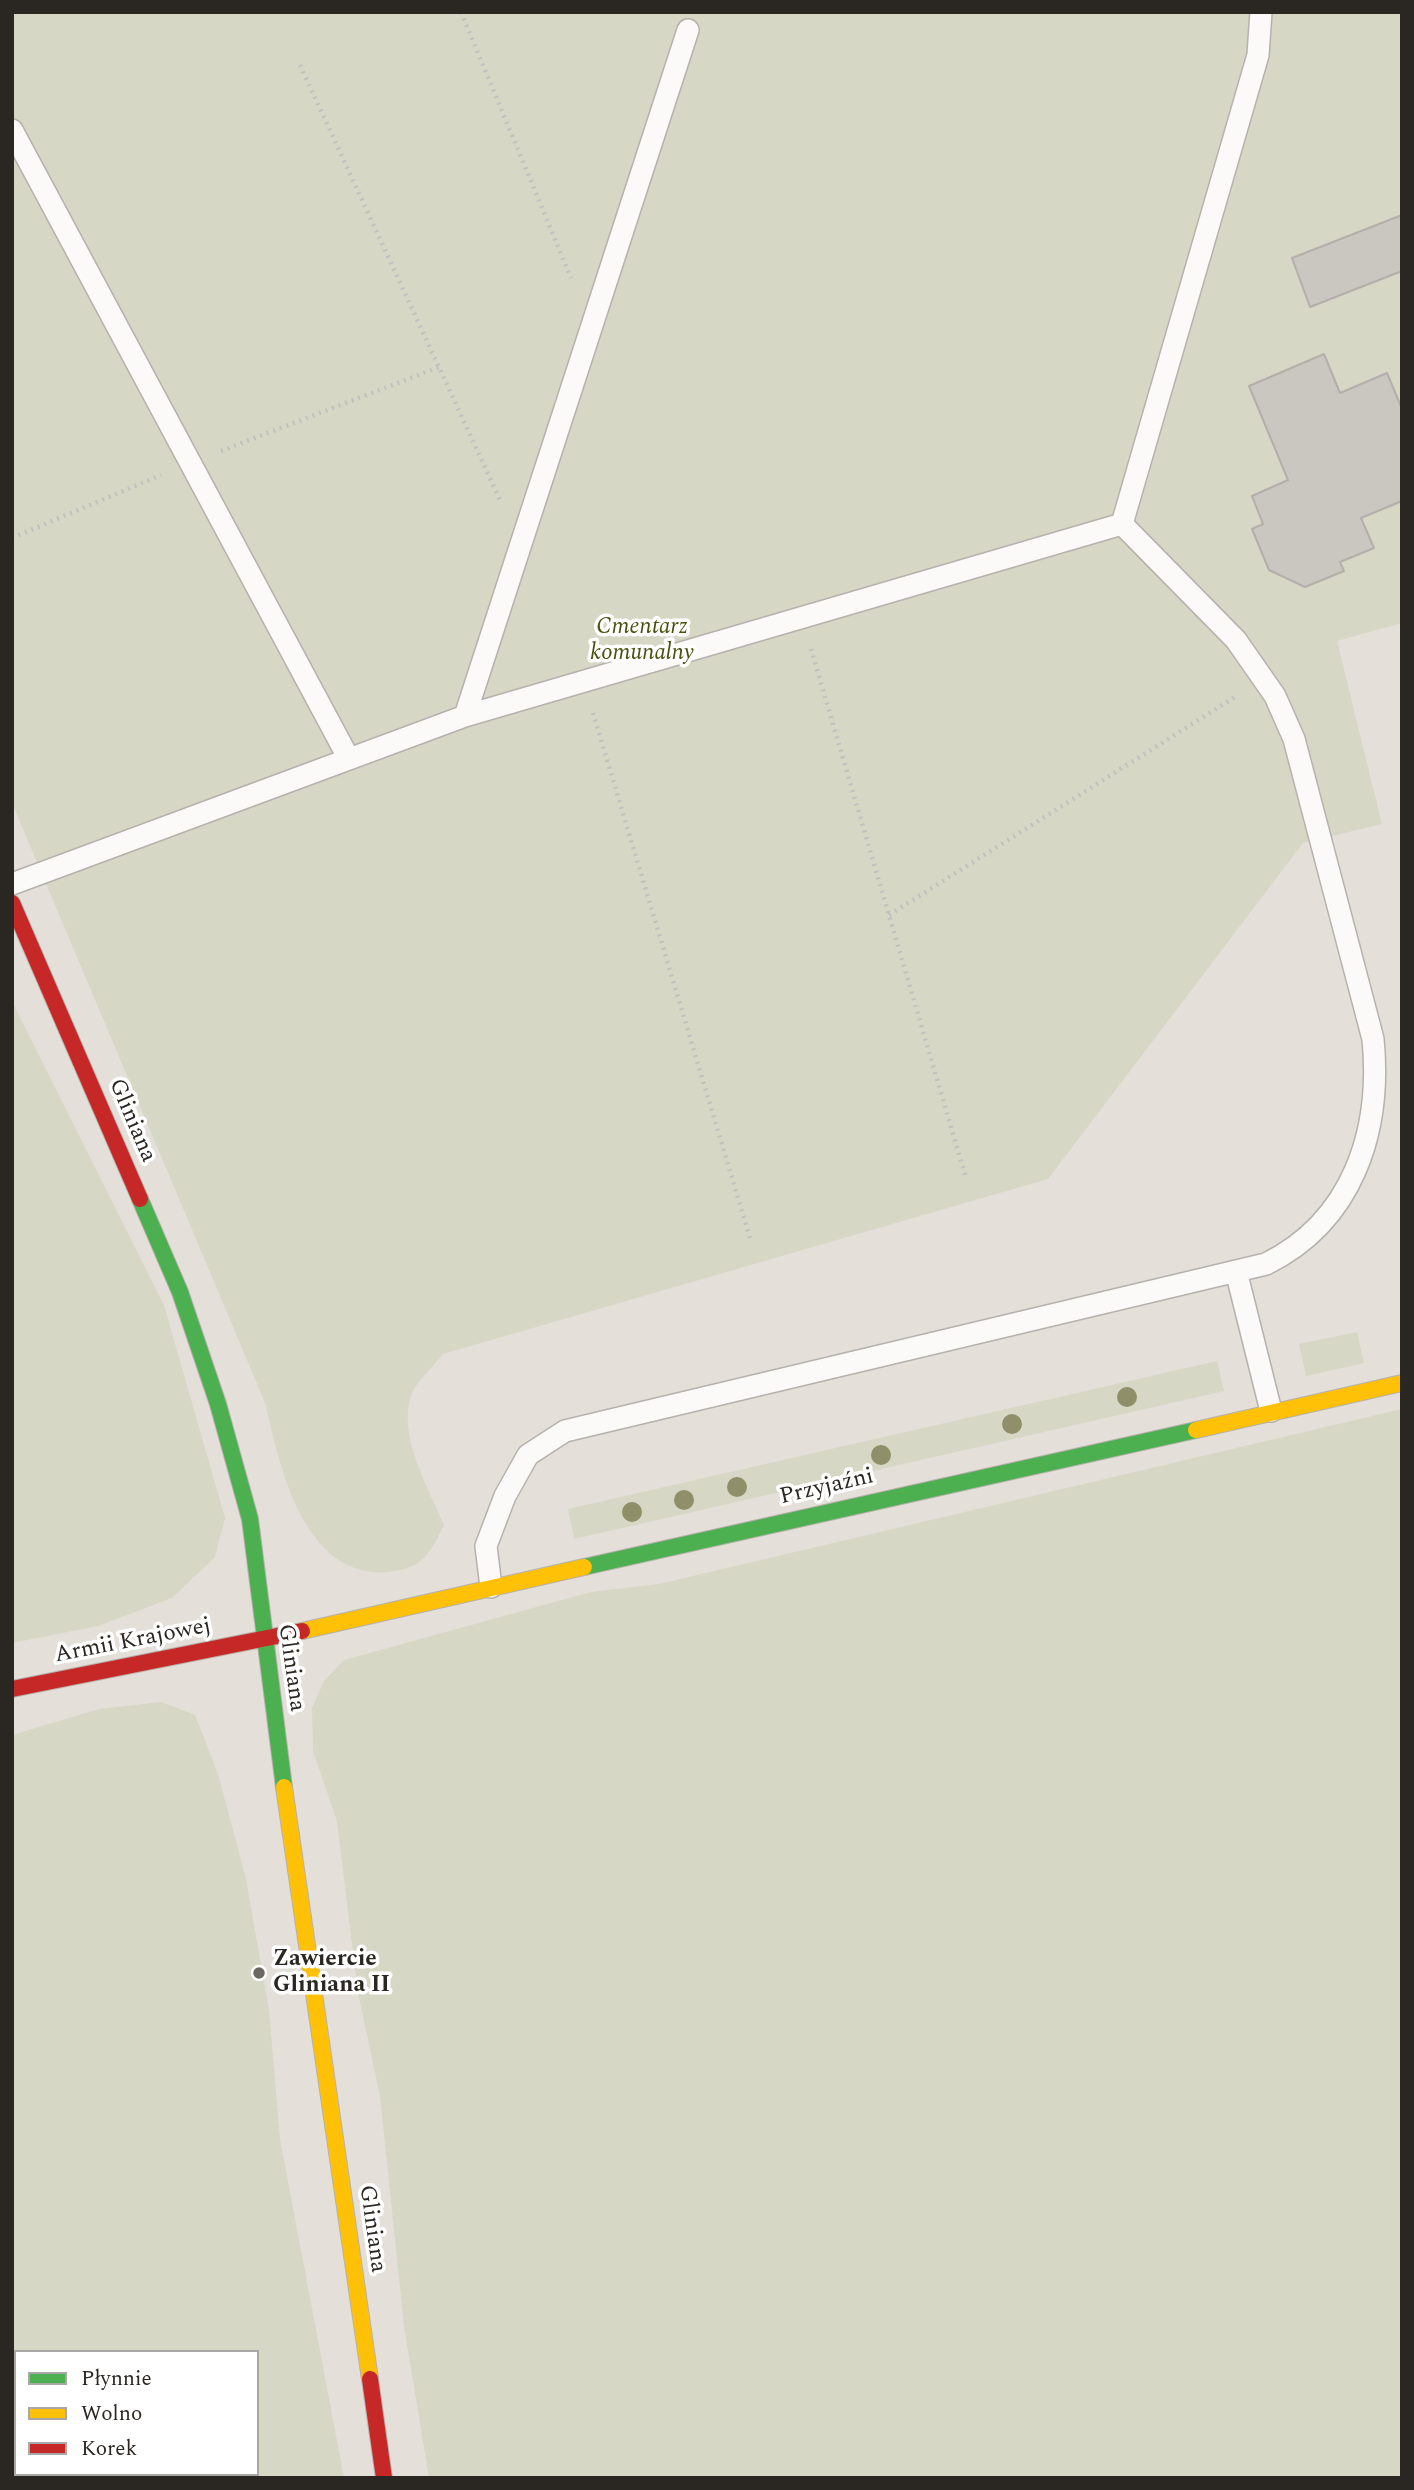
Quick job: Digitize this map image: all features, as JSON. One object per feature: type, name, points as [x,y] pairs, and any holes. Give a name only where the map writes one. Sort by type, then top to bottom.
[{"type":"street","name":"Gliniana","points":[[12,902],[180,1292],[218,1404],[250,1519],[263,1640],[384,2478]]},
{"type":"street","name":"Przyjaźni","points":[[263,1640],[1402,1383]]},
{"type":"street","name":"Armii Krajowej","points":[[12,1689],[263,1640]]},
{"type":"lane","points":[[1122,524],[1258,55],[1261,12]]},
{"type":"lane","points":[[464,716],[688,30]]},
{"type":"lane","points":[[12,130],[349,759]]},
{"type":"lane","points":[[12,884],[464,716],[1122,524]]},
{"type":"lane","points":[[491,1587],[486,1546],[505,1496],[528,1455],[565,1431],[1266,1264],[1288,1253],[1322,1225],[1347,1192],[1364,1151],[1376,1069],[1373,1039],[1294,739],[1275,696],[1236,640],[1122,524]]},
{"type":"lane","points":[[12,941],[40,967]]},
{"type":"lane","points":[[1236,1271],[1271,1411]]},
{"type":"path","points":[[461,12],[592,327]]},
{"type":"path","points":[[300,65],[521,545]]},
{"type":"path","points":[[802,618],[966,1178]]},
{"type":"path","points":[[889,915],[1263,679]]},
{"type":"path","points":[[584,682],[750,1238]]},
{"type":"green space","name":"Cmentarz komunalny","points":[[12,12],[1402,12],[1402,623],[1337,641],[1382,824],[1303,843],[1048,1179],[443,1354],[412,1393],[408,1426],[416,1461],[444,1525],[423,1558],[399,1570],[387,1572],[359,1569],[335,1558],[316,1539],[301,1514],[288,1487],[266,1405],[12,803]]},
{"type":"green space","points":[[12,1001],[164,1305],[225,1518],[215,1557],[172,1598],[98,1626],[12,1643]]},
{"type":"green space","points":[[1357,1332],[1364,1363],[1306,1376],[1299,1344]]},
{"type":"green space","points":[[1217,1361],[1224,1391],[574,1539],[568,1509]]},
{"type":"green space","points":[[1402,1409],[1402,2478],[429,2478],[404,2326],[380,2096],[358,1993],[337,1821],[313,1751],[312,1708],[324,1681],[344,1660],[591,1592],[659,1584]]},
{"type":"green space","points":[[161,1702],[195,1715],[218,1774],[246,1879],[269,2010],[280,2139],[344,2478],[12,2478],[12,1735],[99,1709]]},
{"type":"building","points":[[1402,215],[1402,271],[1310,307],[1292,258]]},
{"type":"building","points":[[1324,354],[1340,393],[1387,373],[1402,409],[1402,501],[1361,518],[1374,548],[1340,562],[1344,571],[1305,587],[1269,570],[1252,529],[1263,524],[1252,496],[1288,480],[1249,386]]},
{"type":"traffic: fast","points":[[140,1199],[180,1292],[218,1404],[250,1519],[284,1787]]},
{"type":"traffic: fast","points":[[584,1567],[1196,1430]]},
{"type":"traffic: slow","points":[[1196,1430],[1402,1383]]},
{"type":"traffic: slow","points":[[302,1631],[584,1567]]},
{"type":"traffic: slow","points":[[284,1787],[370,2379]]},
{"type":"traffic: jam","points":[[12,903],[140,1199]]},
{"type":"traffic: jam","points":[[12,1689],[302,1631]]},
{"type":"traffic: jam","points":[[370,2379],[384,2478]]},
{"type":"place","name":"Zawiercie Gliniana II","points":[[259,1973]]}]
